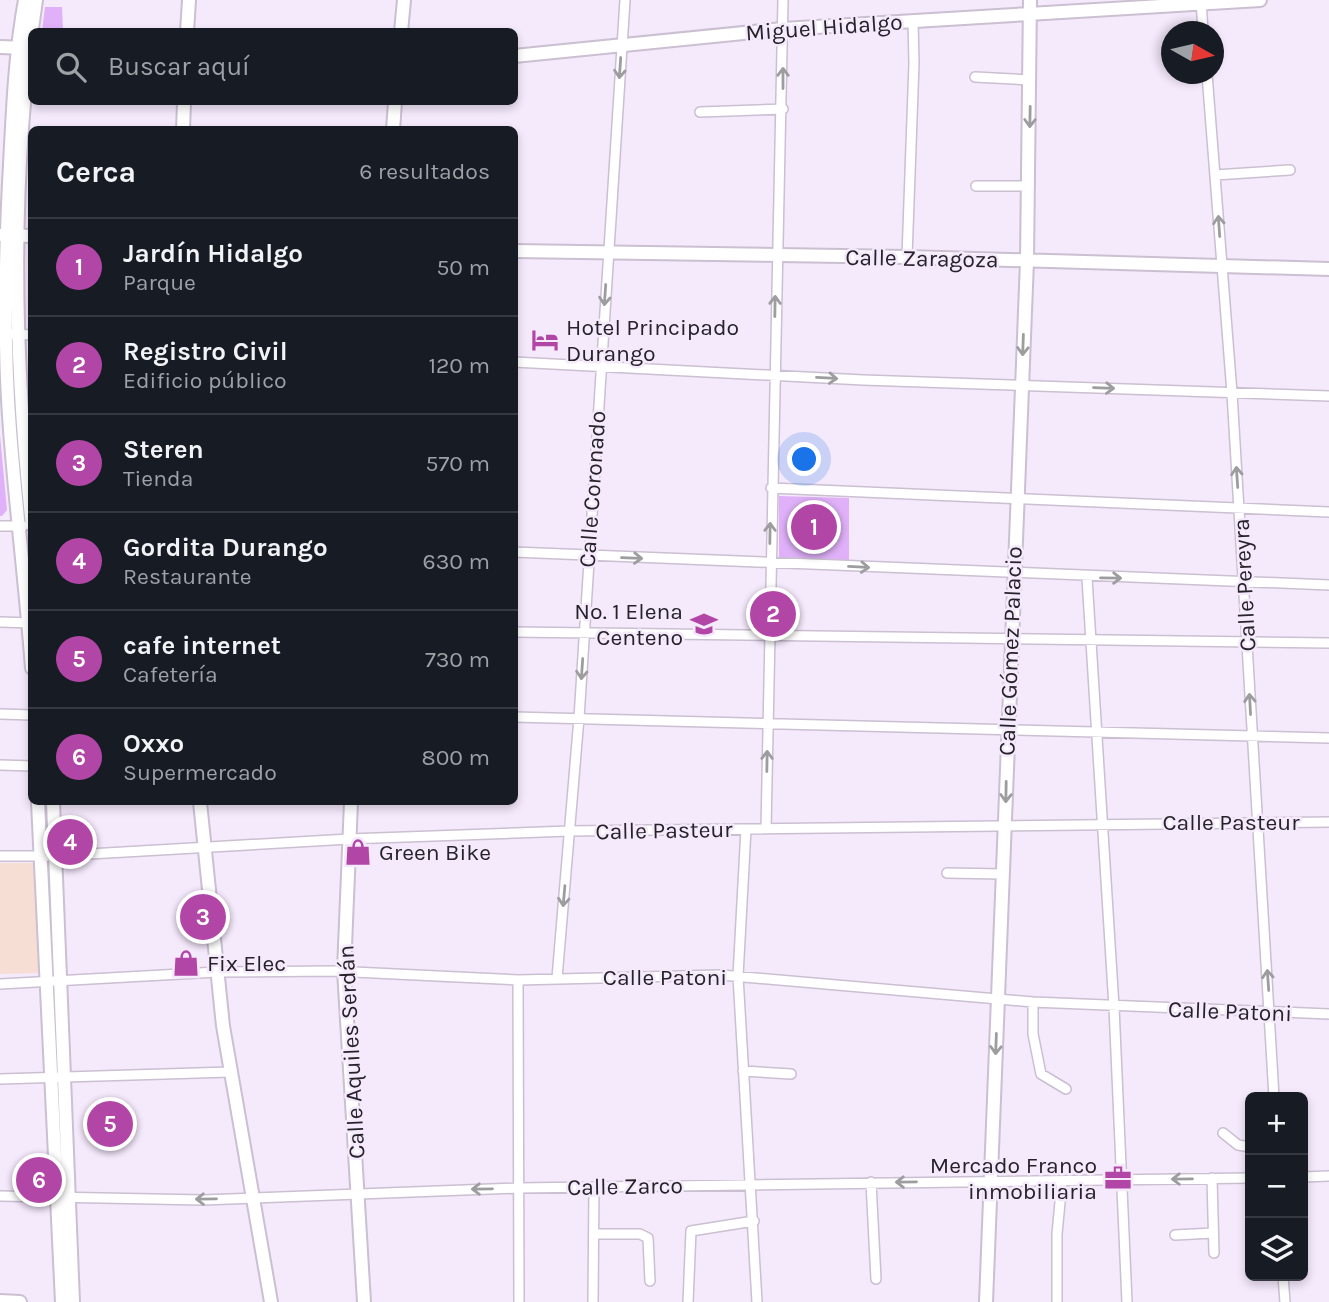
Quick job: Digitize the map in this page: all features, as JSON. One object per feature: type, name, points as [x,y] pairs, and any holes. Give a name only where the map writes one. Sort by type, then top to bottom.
[{"type":"street","points":[[25,0],[24,90],[8,235],[7,333],[28,558]]},
{"type":"street","points":[[28,28],[36,0]]},
{"type":"street","points":[[187,28],[189,0]]},
{"type":"street","points":[[401,28],[404,0]]},
{"type":"street","name":"Calle Coronado","points":[[557,978],[579,718],[587,556],[625,0]]},
{"type":"street","points":[[766,829],[771,488],[783,109],[783,0]]},
{"type":"street","name":"Miguel Hidalgo","points":[[518,56],[783,29],[913,20],[1030,6],[1260,0]]},
{"type":"street","points":[[1201,2],[1202,21]]},
{"type":"street","name":"Calle Gómez Palacio","points":[[986,1302],[1027,261],[1030,6]]},
{"type":"street","points":[[907,257],[913,20]]},
{"type":"street","points":[[23,48],[28,30]]},
{"type":"street","points":[[0,47],[23,48]]},
{"type":"street","points":[[975,76],[1030,80]]},
{"type":"street","name":"Calle Pereyra","points":[[1208,84],[1232,393],[1274,1092]]},
{"type":"street","points":[[183,126],[184,105]]},
{"type":"street","points":[[393,126],[395,105]]},
{"type":"street","points":[[700,112],[783,109]]},
{"type":"street","points":[[1215,175],[1290,170]]},
{"type":"street","points":[[976,186],[1029,186]]},
{"type":"street","points":[[8,235],[28,236]]},
{"type":"street","name":"Calle Zaragoza","points":[[518,251],[907,257],[1329,270]]},
{"type":"street","points":[[7,333],[28,335]]},
{"type":"street","points":[[518,362],[774,375],[1329,396]]},
{"type":"street","points":[[771,488],[1329,512]]},
{"type":"street","points":[[0,526],[27,526]]},
{"type":"street","points":[[518,552],[1087,578],[1329,585]]},
{"type":"street","points":[[1087,578],[1114,1007],[1127,1302]]},
{"type":"street","points":[[0,622],[28,622]]},
{"type":"street","points":[[518,632],[1329,643]]},
{"type":"street","points":[[0,714],[28,715]]},
{"type":"street","points":[[518,717],[1329,738]]},
{"type":"street","points":[[0,765],[28,766]]},
{"type":"street","points":[[38,805],[54,982]]},
{"type":"street","points":[[53,805],[54,982],[63,1199],[62,1302]]},
{"type":"street","points":[[200,805],[230,1072],[271,1302]]},
{"type":"street","name":"Calle Aquiles Serdán","points":[[351,805],[344,970],[365,1302]]},
{"type":"street","name":"Calle Pasteur","points":[[0,856],[55,856],[349,839],[569,831],[1005,823],[1329,822]]},
{"type":"street","points":[[746,829],[738,976],[757,1302]]},
{"type":"street","points":[[947,873],[1003,874]]},
{"type":"street","name":"Calle Patoni","points":[[0,984],[217,972],[344,970],[518,980],[738,976],[1032,1003],[1329,1014]]},
{"type":"street","points":[[518,980],[519,1302]]},
{"type":"street","points":[[1032,1003],[1033,1034],[1041,1074],[1066,1089]]},
{"type":"street","points":[[743,1071],[791,1074]]},
{"type":"street","points":[[0,1079],[230,1072]]},
{"type":"street","points":[[1223,1133],[1245,1146]]},
{"type":"street","points":[[1308,1177],[1329,1176]]},
{"type":"street","points":[[1212,1178],[1214,1253]]},
{"type":"street","name":"Calle Zarco","points":[[0,1196],[63,1199],[252,1198],[518,1188],[1245,1178]]},
{"type":"street","points":[[1057,1302],[1057,1234],[1062,1181]]},
{"type":"street","points":[[871,1182],[876,1279]]},
{"type":"street","points":[[593,1302],[594,1187]]},
{"type":"street","points":[[63,1199],[73,1302]]},
{"type":"street","points":[[688,1302],[691,1231],[751,1222]]},
{"type":"street","points":[[1175,1234],[1213,1233]]},
{"type":"street","points":[[594,1234],[640,1234],[649,1238],[650,1281]]},
{"type":"street","points":[[1283,1281],[1285,1302]]},
{"type":"street","points":[[0,1301],[20,1302]]},
{"type":"shaded area","points":[[45,7],[62,7],[63,28],[42,28]]},
{"type":"shaded area","points":[[0,435],[7,510],[2,516],[0,516]]},
{"type":"shaded area","points":[[779,496],[849,498],[849,561],[779,557]]},
{"type":"shaded area","points":[[0,863],[33,863],[40,973],[0,974]]},
{"type":"place","name":"Hotel Principado Durango","points":[[545,340]]},
{"type":"place","name":"Jardín Hidalgo","points":[[814,527]]},
{"type":"place","name":"Registro Civil","points":[[773,614]]},
{"type":"place","name":"No. 1 Elena Centeno","points":[[704,624]]},
{"type":"place","name":"Gordita Durango","points":[[70,842]]},
{"type":"place","name":"Green Bike","points":[[358,852]]},
{"type":"place","name":"Steren","points":[[203,917]]},
{"type":"place","name":"Fix Elec","points":[[186,963]]},
{"type":"place","name":"cafe internet","points":[[110,1124]]},
{"type":"place","name":"Mercado Franco inmobiliaria","points":[[1118,1178]]},
{"type":"place","name":"Oxxo","points":[[39,1180]]}]
